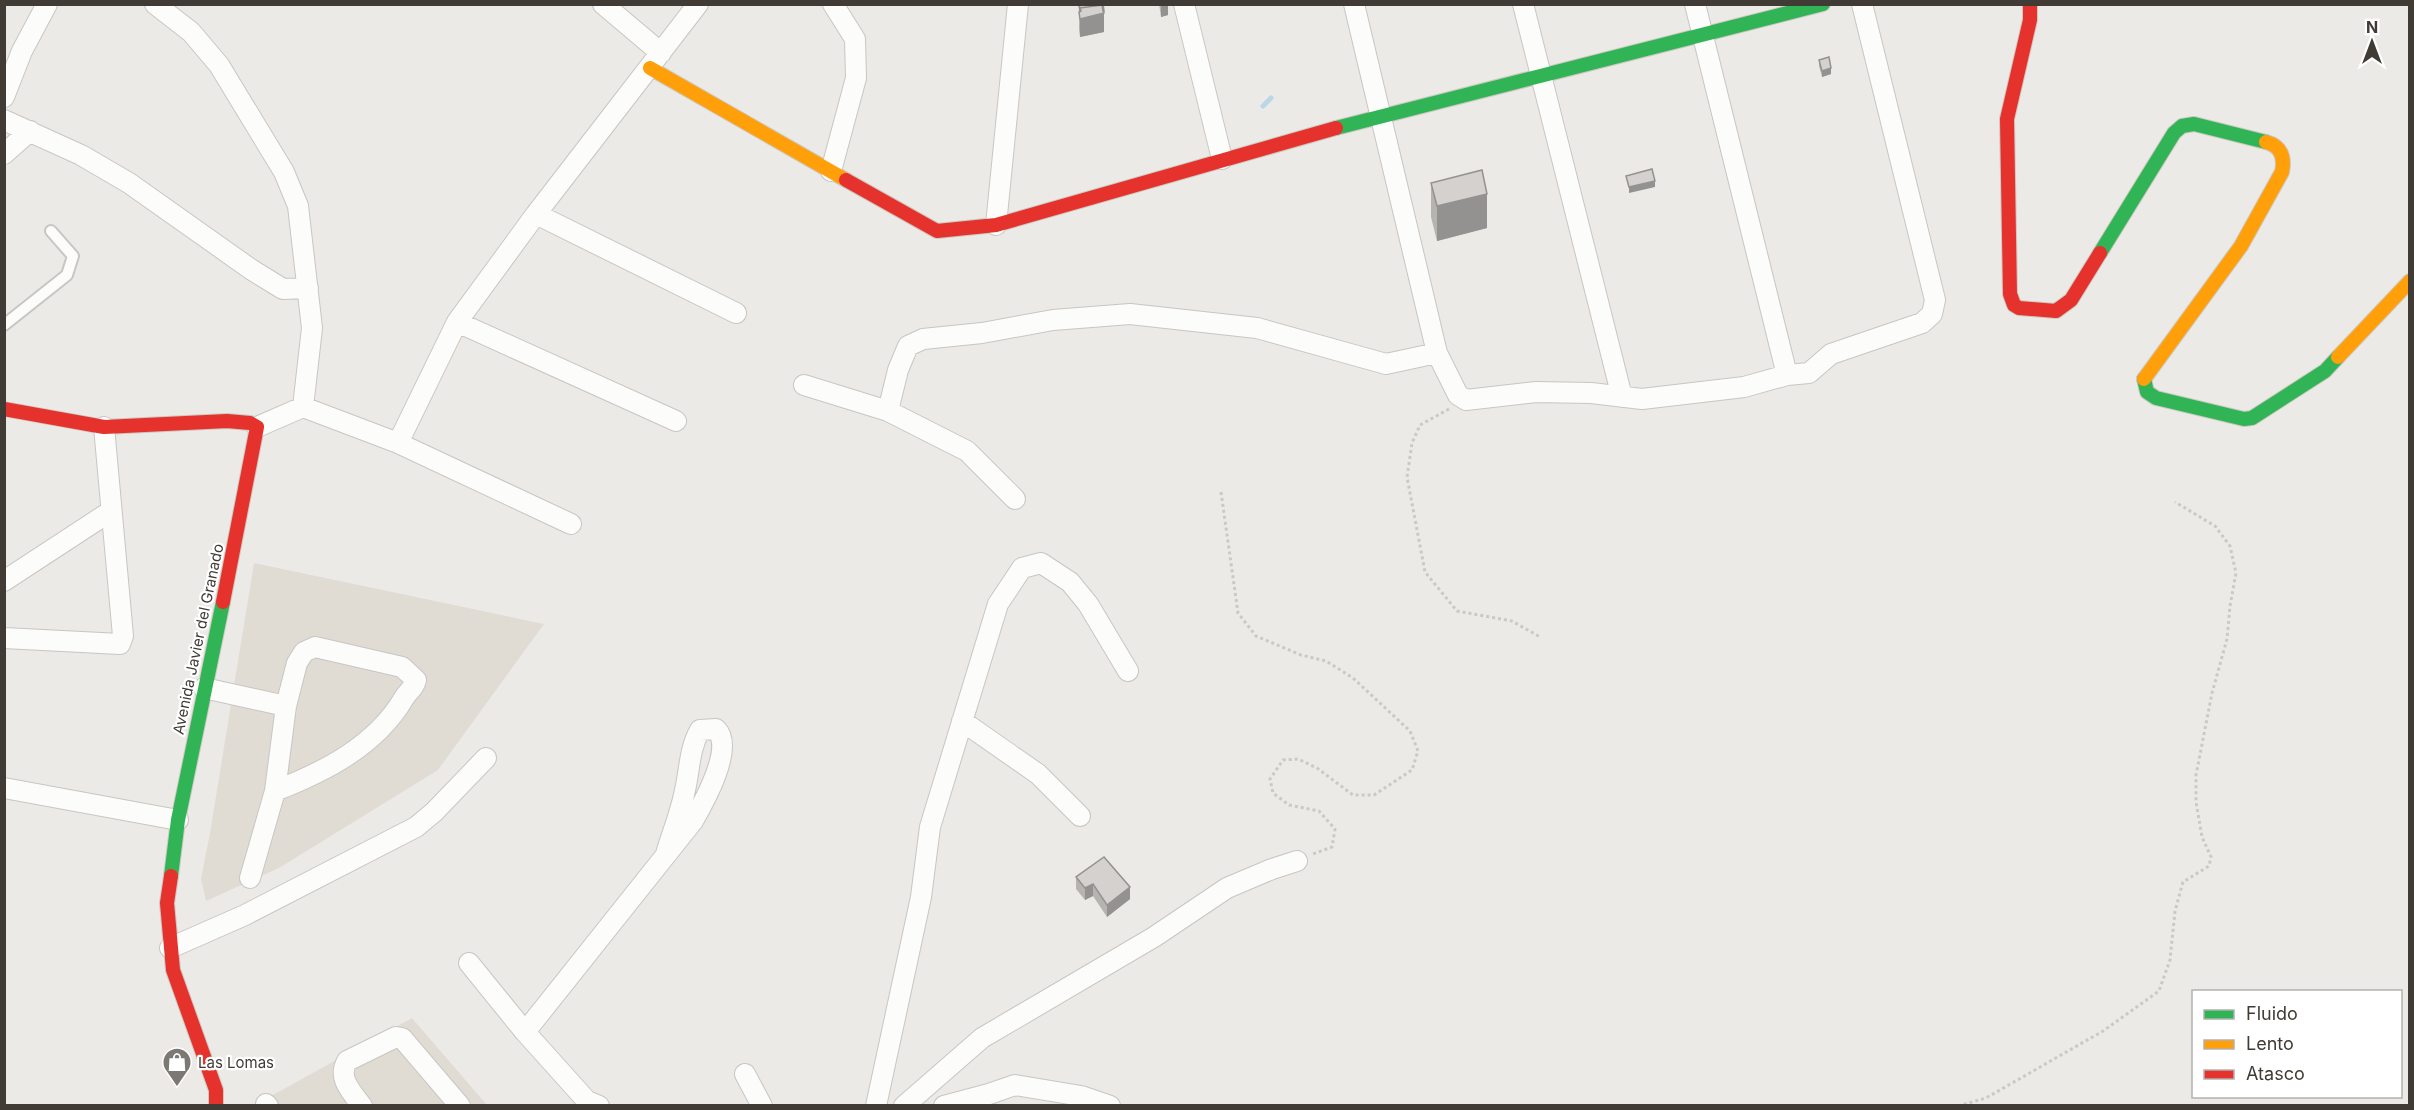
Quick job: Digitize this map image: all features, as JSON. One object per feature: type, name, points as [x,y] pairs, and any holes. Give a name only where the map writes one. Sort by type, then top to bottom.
[{"type":"street","points":[[4,97],[13,47],[47,4]]},
{"type":"street","points":[[155,4],[191,32],[219,65],[284,172],[298,206],[312,328],[303,407]]},
{"type":"street","points":[[603,4],[655,61],[831,171],[937,231],[996,225],[1381,115],[1823,4]]},
{"type":"street","points":[[398,443],[457,322],[536,214],[698,4]]},
{"type":"street","points":[[831,171],[856,78],[855,39],[833,4]]},
{"type":"street","points":[[996,225],[1018,4]]},
{"type":"street","points":[[1184,4],[1222,159]]},
{"type":"street","points":[[1354,4],[1437,353],[1458,395],[1466,400],[1536,392],[1642,399],[1733,389],[1787,375],[1809,373],[1831,354],[1922,323],[1932,314],[1935,300],[1862,4]]},
{"type":"street","points":[[1523,4],[1622,397]]},
{"type":"street","points":[[1695,4],[1787,375]]},
{"type":"street","points":[[2030,4],[2030,20],[2006,130],[2010,294],[2014,305],[2019,308],[2056,311],[2071,300],[2174,133],[2182,126],[2194,124],[2275,144],[2280,150],[2284,164],[2282,172],[2241,246],[2145,375],[2143,381],[2147,392],[2156,398],[2244,419],[2252,418],[2325,371],[2409,281]]},
{"type":"street","points":[[4,120],[81,155],[129,183],[252,270],[283,289],[308,288]]},
{"type":"street","points":[[4,154],[30,131]]},
{"type":"street","points":[[536,214],[736,313]]},
{"type":"street","points":[[888,411],[898,370],[908,346],[923,339],[982,333],[1053,320],[1131,314],[1217,322],[1257,328],[1386,364],[1437,353]]},
{"type":"street","points":[[457,322],[676,421]]},
{"type":"street","points":[[804,384],[888,411],[967,451],[1015,499]]},
{"type":"street","points":[[4,409],[104,427],[226,421],[250,423],[257,427],[303,407],[398,443],[572,524]]},
{"type":"street","points":[[4,638],[120,644],[123,636],[104,427]]},
{"type":"street","name":"Avenida Javier del Granado","points":[[216,1106],[213,1079],[173,970],[167,903],[178,820],[257,427]]},
{"type":"street","points":[[4,581],[111,511]]},
{"type":"street","points":[[876,1106],[921,897],[930,827],[999,604],[1022,568],[1041,563],[1070,582],[1088,604],[1128,671]]},
{"type":"street","points":[[250,878],[275,791],[286,706],[297,663],[304,652],[315,647],[402,667],[416,680],[415,687],[406,695],[396,712],[357,749],[317,775],[275,791]]},
{"type":"street","points":[[204,688],[286,706]]},
{"type":"street","points":[[962,721],[1038,774],[1080,816]]},
{"type":"street","points":[[525,1032],[693,821],[708,794],[723,744],[722,735],[716,729],[700,730],[695,739],[688,762],[685,790],[666,854]]},
{"type":"street","points":[[170,948],[245,915],[416,828],[486,758]]},
{"type":"street","points":[[4,788],[178,820]]},
{"type":"street","points":[[904,1106],[982,1038],[1154,937],[1227,888],[1272,868],[1297,861]]},
{"type":"street","points":[[469,963],[525,1032],[586,1101],[598,1106]]},
{"type":"street","points":[[362,1106],[348,1088],[343,1069],[347,1061],[396,1037],[402,1038],[460,1106]]},
{"type":"street","points":[[745,1074],[762,1106]]},
{"type":"street","points":[[944,1106],[1015,1085],[1081,1096],[1110,1106]]},
{"type":"lane","points":[[4,325],[67,275],[73,256],[51,231]]},
{"type":"path","points":[[1466,400],[1420,425],[1412,443],[1407,477],[1425,573],[1457,611],[1512,621],[1540,637]]},
{"type":"path","points":[[1221,492],[1238,613],[1256,636],[1301,656],[1326,661],[1353,678],[1410,731],[1418,751],[1412,770],[1374,795],[1353,795],[1317,768],[1298,759],[1283,760],[1270,778],[1273,793],[1289,805],[1319,811],[1335,829],[1332,847],[1297,861]]},
{"type":"path","points":[[1958,1106],[1986,1098],[2103,1031],[2159,991],[2170,960],[2175,911],[2183,882],[2209,866],[2211,857],[2202,837],[2196,802],[2196,775],[2212,693],[2227,639],[2236,573],[2230,546],[2215,526],[2175,502]]},
{"type":"shaded area","points":[[254,563],[544,624],[438,770],[279,868],[206,901],[201,879]]},
{"type":"shaded area","points":[[412,1018],[487,1105],[253,1106]]},
{"type":"building","points":[[1103,4],[1104,11],[1102,5],[1080,8],[1080,11],[1079,6]]},
{"type":"building","points":[[1102,5],[1104,13],[1080,19],[1080,8]]},
{"type":"building","points":[[1829,57],[1831,68],[1822,71],[1819,60]]},
{"type":"building","points":[[1652,169],[1655,181],[1629,187],[1626,176]]},
{"type":"building","points":[[1482,170],[1487,194],[1437,206],[1431,183]]},
{"type":"building","points":[[1104,857],[1130,887],[1107,905],[1093,884],[1085,888],[1076,877]]},
{"type":"waterway","points":[[1263,106],[1271,98]]},
{"type":"traffic: fast","points":[[1336,128],[1823,4]]},
{"type":"traffic: fast","points":[[2100,253],[2174,133],[2182,126],[2194,124],[2266,142]]},
{"type":"traffic: fast","points":[[2144,379],[2147,392],[2156,398],[2244,419],[2252,418],[2325,371],[2338,357]]},
{"type":"traffic: fast","points":[[171,876],[178,820],[223,602]]},
{"type":"traffic: slow","points":[[650,68],[846,180]]},
{"type":"traffic: slow","points":[[2144,379],[2241,246],[2282,172],[2281,153],[2275,146],[2266,142]]},
{"type":"traffic: slow","points":[[2338,357],[2410,281]]},
{"type":"traffic: jam","points":[[2030,4],[2030,20],[2007,119],[2010,294],[2014,305],[2019,308],[2056,311],[2071,300],[2100,253]]},
{"type":"traffic: jam","points":[[846,180],[937,231],[996,225],[1336,128]]},
{"type":"traffic: jam","points":[[4,409],[104,427],[227,421],[250,423],[257,427],[223,602]]},
{"type":"traffic: jam","points":[[171,876],[167,903],[173,970],[216,1090],[216,1106]]},
{"type":"place","name":"Las Lomas","points":[[177,1088]]}]
